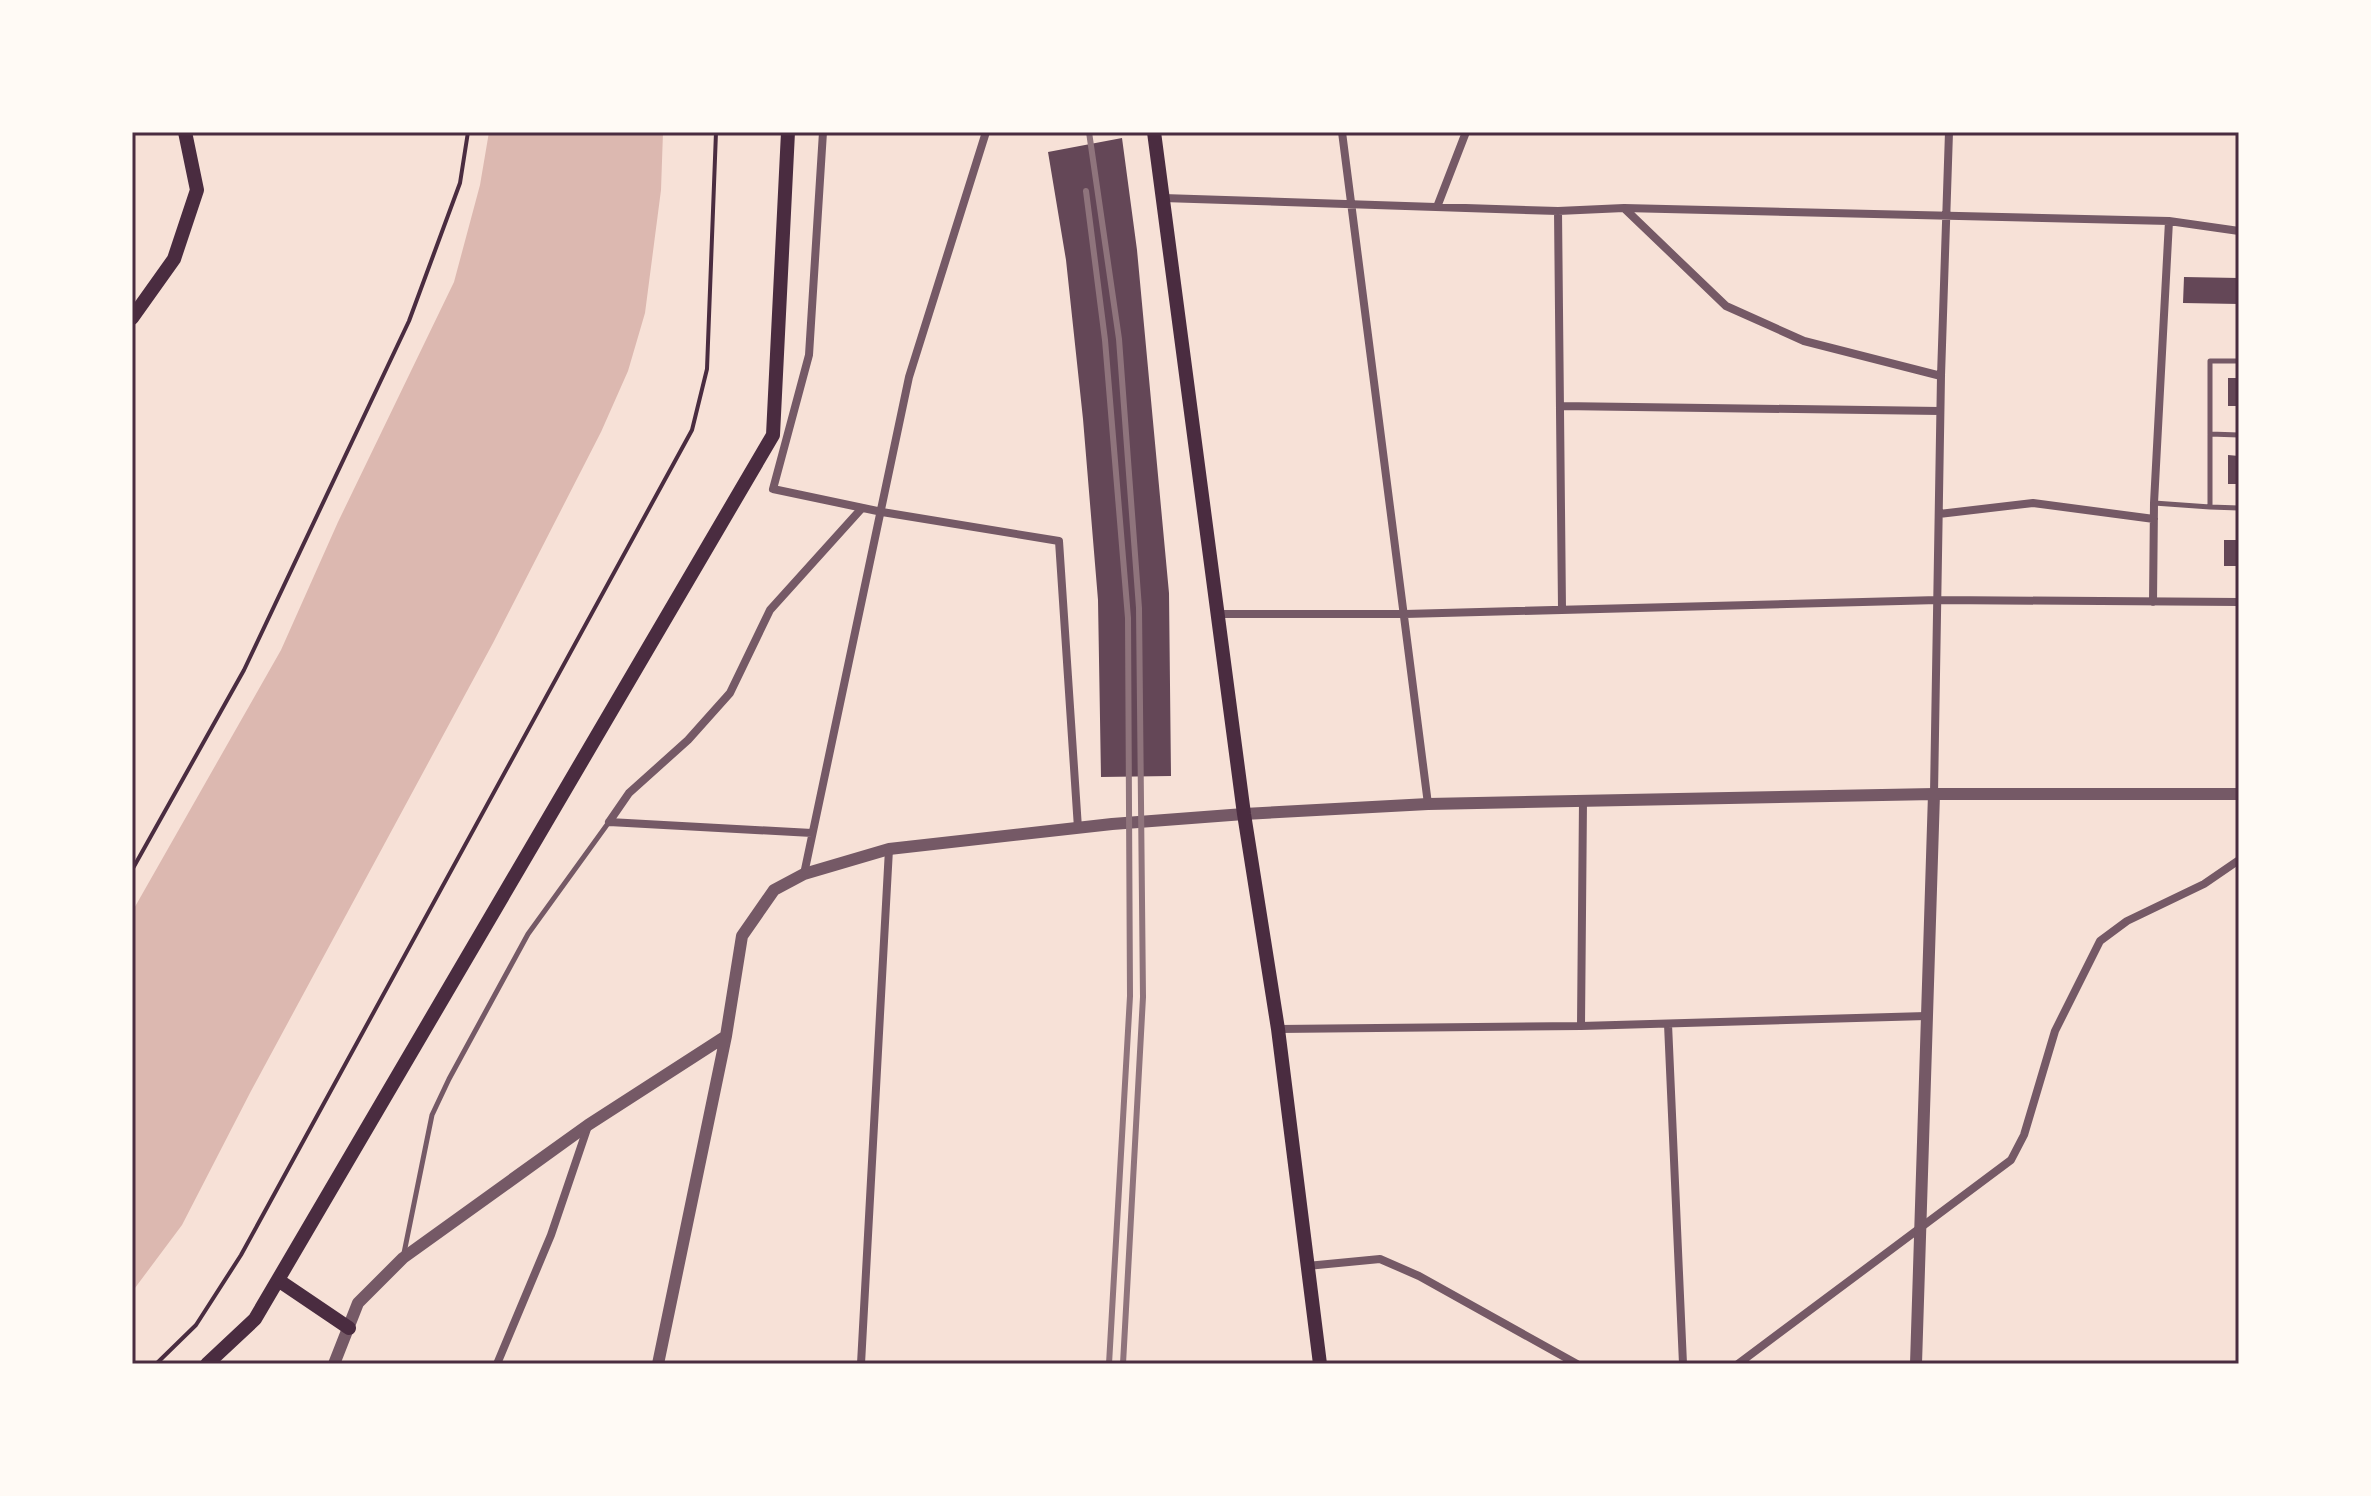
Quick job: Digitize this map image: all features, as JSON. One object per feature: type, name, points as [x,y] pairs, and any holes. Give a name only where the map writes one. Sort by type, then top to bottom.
[{"type":"main road","points":[[132,318],[174,259],[197,190],[185,132]]},
{"type":"main road","points":[[207,1364],[255,1319],[773,435],[788,132]]},
{"type":"main road","points":[[1154,132],[1244,814],[1278,1029],[1320,1364]]},
{"type":"main road","points":[[278,1280],[349,1328]]},
{"type":"street","points":[[823,132],[809,355],[773,489],[882,512],[1059,541],[1078,828]]},
{"type":"street","points":[[804,874],[909,377],[986,132]]},
{"type":"street","points":[[1342,132],[1428,804]]},
{"type":"street","points":[[1437,207],[1466,132]]},
{"type":"street","points":[[1916,1364],[1934,794],[1940,411],[1949,132]]},
{"type":"street","points":[[1163,198],[1558,211],[1624,208],[2169,221],[2239,231]]},
{"type":"street","points":[[1624,208],[1726,306],[1804,341],[1941,376]]},
{"type":"street","points":[[1558,211],[1562,609]]},
{"type":"street","points":[[2153,602],[2154,503],[2169,221]]},
{"type":"street","points":[[1560,406],[1940,411]]},
{"type":"street","points":[[1939,514],[2033,503],[2154,519]]},
{"type":"street","points":[[609,822],[629,793],[688,740],[730,693],[770,610],[862,508]]},
{"type":"street","points":[[1219,614],[1405,614],[1938,600],[2239,602]]},
{"type":"street","points":[[658,1364],[726,1036],[742,936],[774,890],[804,874],[889,849],[1244,814],[1428,804],[1934,794],[2239,794]]},
{"type":"street","points":[[1581,1026],[1583,801]]},
{"type":"street","points":[[609,822],[812,833]]},
{"type":"street","points":[[861,1364],[889,849]]},
{"type":"street","points":[[1738,1364],[2011,1160],[2024,1135],[2055,1031],[2100,941],[2127,921],[2204,884],[2239,860]]},
{"type":"street","points":[[1278,1029],[1581,1026],[1926,1016]]},
{"type":"street","points":[[1668,1024],[1683,1364]]},
{"type":"street","points":[[334,1364],[358,1303],[403,1258],[588,1125],[726,1036]]},
{"type":"street","points":[[497,1364],[551,1235],[588,1125]]},
{"type":"street","points":[[1307,1266],[1380,1259],[1419,1276],[1575,1360],[1577,1364]]},
{"type":"lane","points":[[2210,507],[2210,361],[2239,361]]},
{"type":"lane","points":[[2210,434],[2239,435]]},
{"type":"lane","points":[[2154,503],[2239,508]]},
{"type":"lane","points":[[403,1258],[432,1115],[449,1079],[528,934],[609,822]]},
{"type":"path","points":[[132,870],[244,670],[409,321],[460,183],[468,132]]},
{"type":"path","points":[[156,1364],[196,1325],[241,1255],[692,430],[707,369],[716,132]]},
{"type":"shaded area","points":[[489,132],[663,132],[661,190],[645,313],[628,371],[601,432],[493,643],[182,1225],[132,1292],[132,912],[281,650],[338,522],[454,282],[480,185]]},
{"type":"building","points":[[1122,138],[1137,250],[1169,593],[1171,776],[1101,777],[1098,600],[1083,419],[1066,260],[1048,152]]},
{"type":"building","points":[[2184,277],[2239,278],[2239,304],[2183,303]]},
{"type":"building","points":[[2228,378],[2239,378],[2239,406],[2228,406]]},
{"type":"building","points":[[2228,455],[2239,456],[2239,484],[2228,484]]},
{"type":"building","points":[[2224,540],[2239,540],[2239,566],[2224,566]]},
{"type":"railway","points":[[1089,132],[1119,339],[1139,608],[1143,997],[1123,1364]]},
{"type":"railway","points":[[1086,191],[1105,340],[1128,618],[1130,996],[1109,1364]]}]
